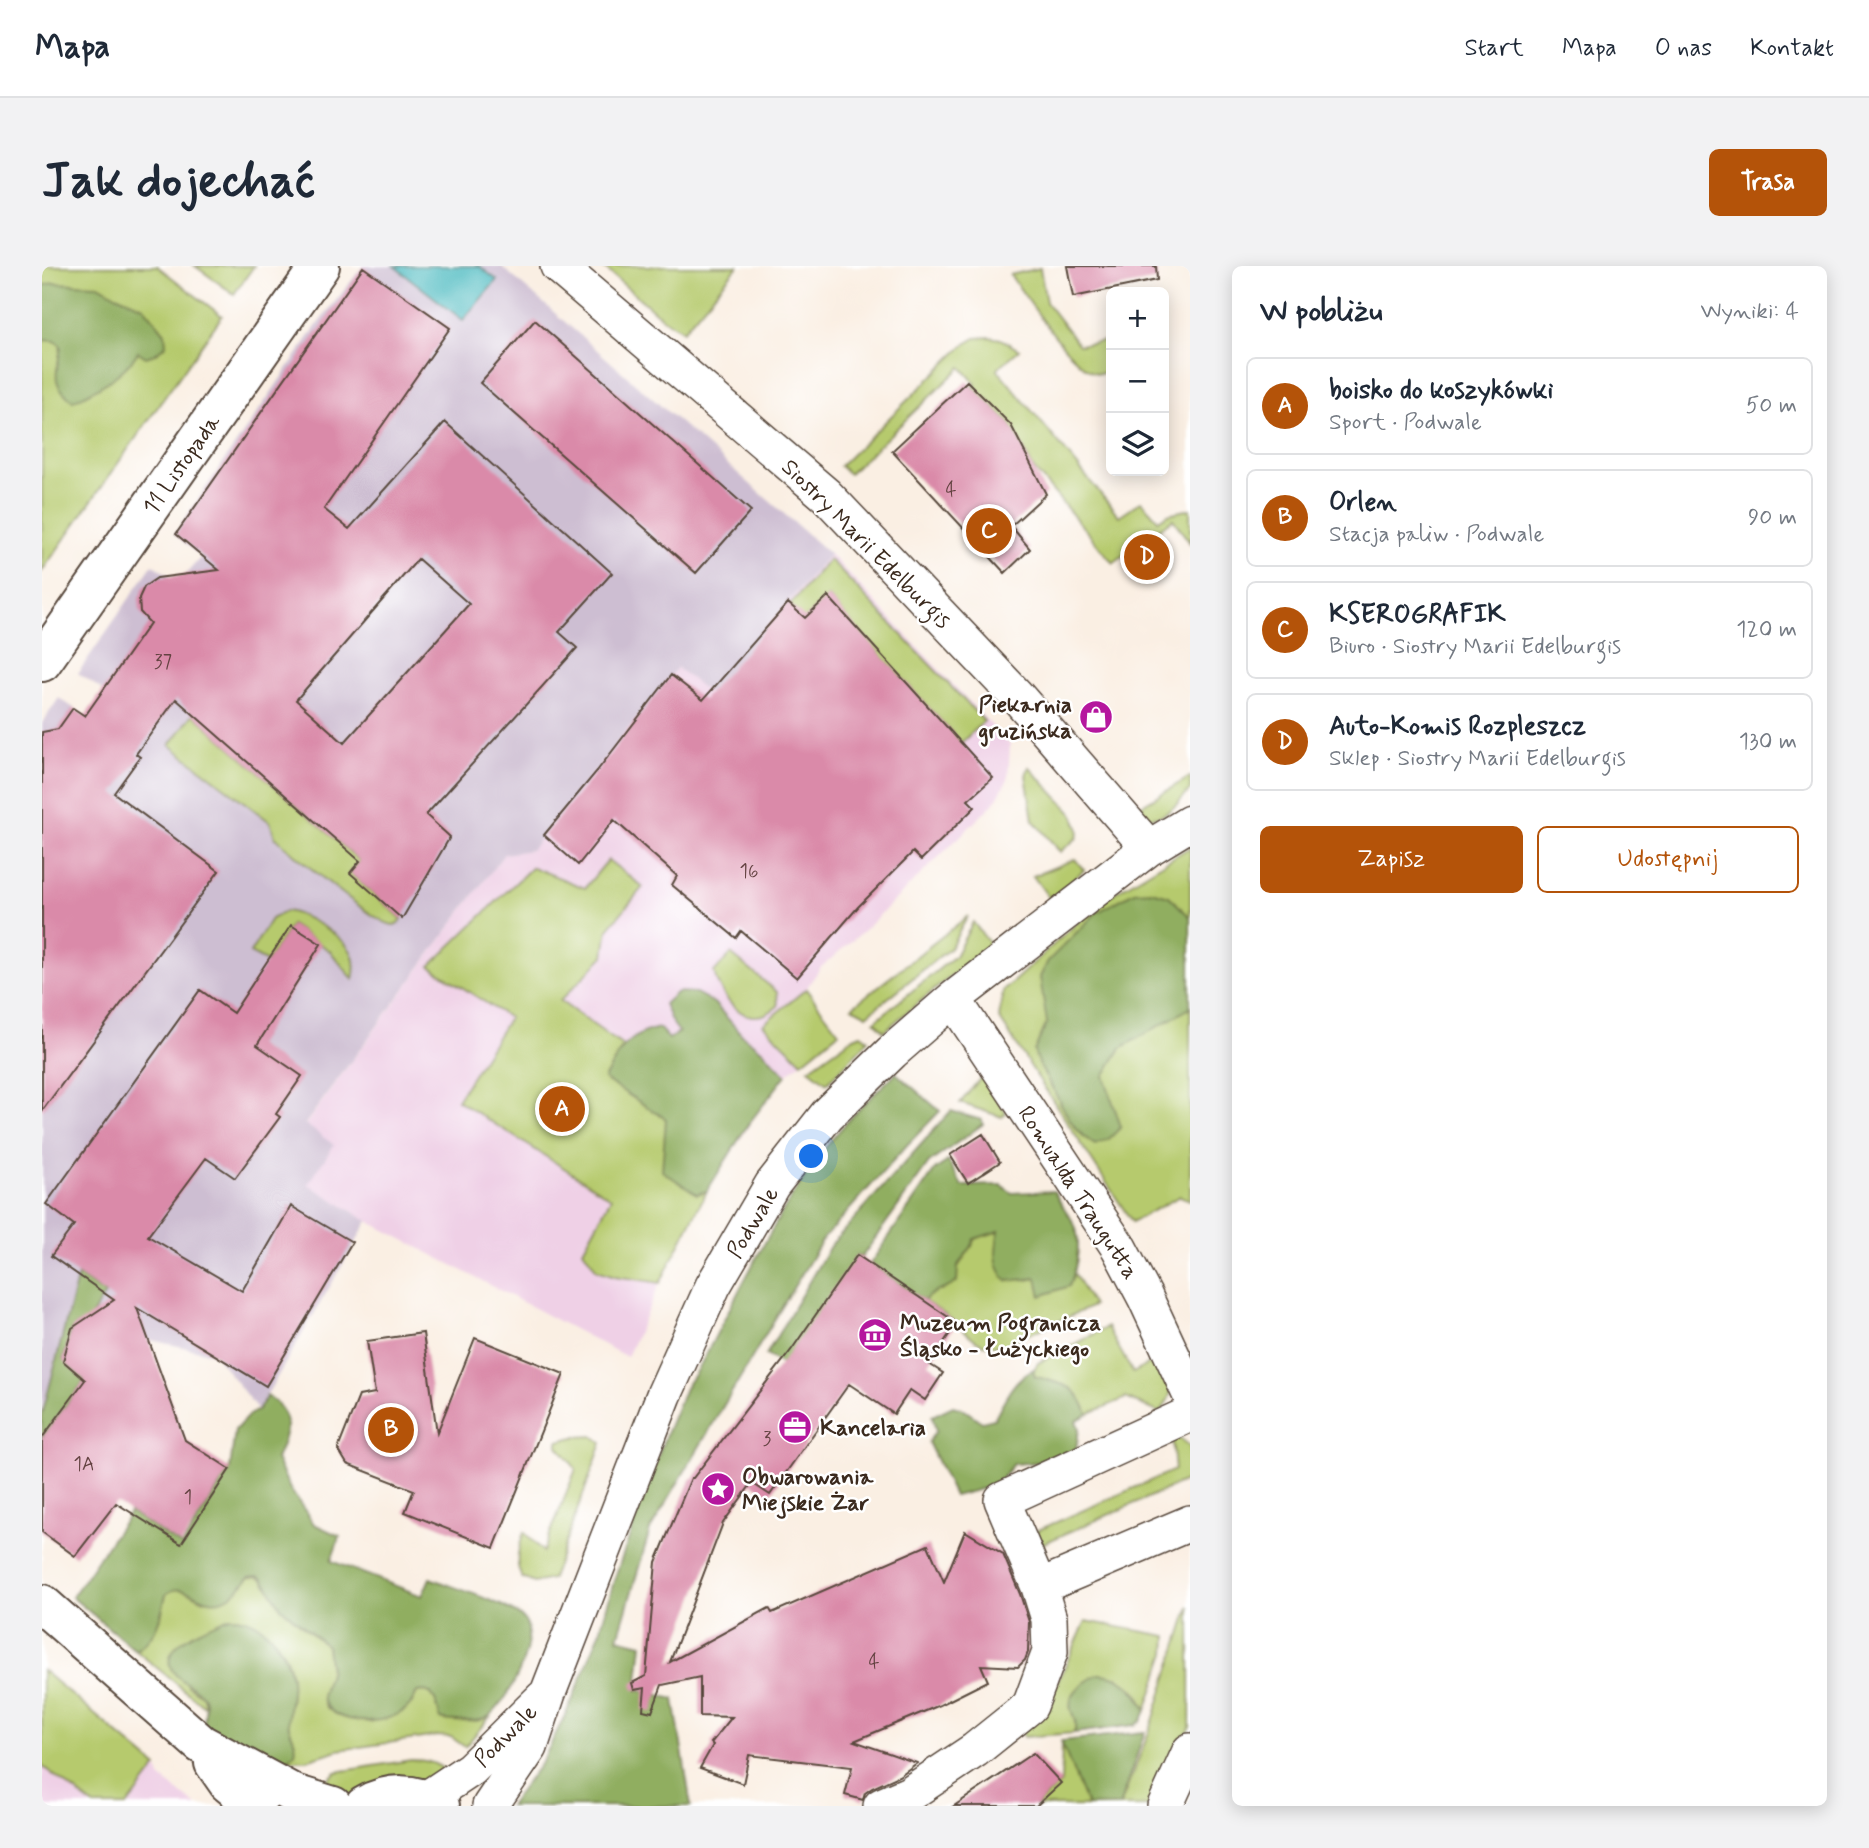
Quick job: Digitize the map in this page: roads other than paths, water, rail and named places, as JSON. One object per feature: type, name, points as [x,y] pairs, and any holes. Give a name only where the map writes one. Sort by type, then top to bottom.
[{"type":"street","name":"11 Listopada","points":[[47,643],[320,266]]},
{"type":"street","name":"Siostry Marii Edelburgis","points":[[558,266],[826,495],[1014,694],[1149,848]]},
{"type":"street","name":"Podwale","points":[[490,1806],[530,1747],[548,1693],[664,1395],[713,1286],[772,1185],[827,1115],[892,1052],[953,999],[1149,848],[1190,823]]},
{"type":"street","name":"Romualda Traugutta","points":[[953,999],[1119,1248],[1190,1394]]},
{"type":"street","points":[[881,1806],[909,1794],[975,1751],[1030,1706],[1050,1652],[1049,1619],[1039,1587],[1002,1500],[1190,1414]]},
{"type":"street","points":[[1039,1587],[1190,1523]]},
{"type":"street","points":[[42,1604],[201,1744],[294,1794],[334,1806]]},
{"type":"street","name":"Podwale","points":[[433,1802],[471,1769],[548,1693]]},
{"type":"street","points":[[201,1744],[228,1783],[256,1806]]},
{"type":"street","points":[[1165,1806],[1190,1751]]},
{"type":"street","points":[[364,1806],[382,1797],[397,1794],[433,1802]]},
{"type":"water","points":[[394,266],[479,266],[497,280],[463,320]]},
{"type":"place","name":"KSEROGRAFIK","points":[[989,531]]},
{"type":"place","name":"Auto-Komis Rozpleszcz","points":[[1147,557]]},
{"type":"place","name":"Piekarnia gruzińska","points":[[1096,717]]},
{"type":"place","name":"boisko do koszykówki","points":[[562,1109]]},
{"type":"place","name":"Muzeum Pogranicza Śląsko - Łużyckiego","points":[[875,1335]]},
{"type":"place","name":"Kancelaria","points":[[795,1427]]},
{"type":"place","name":"Orlen","points":[[391,1430]]},
{"type":"place","name":"Obwarowania Miejskie Żar","points":[[718,1489]]}]
